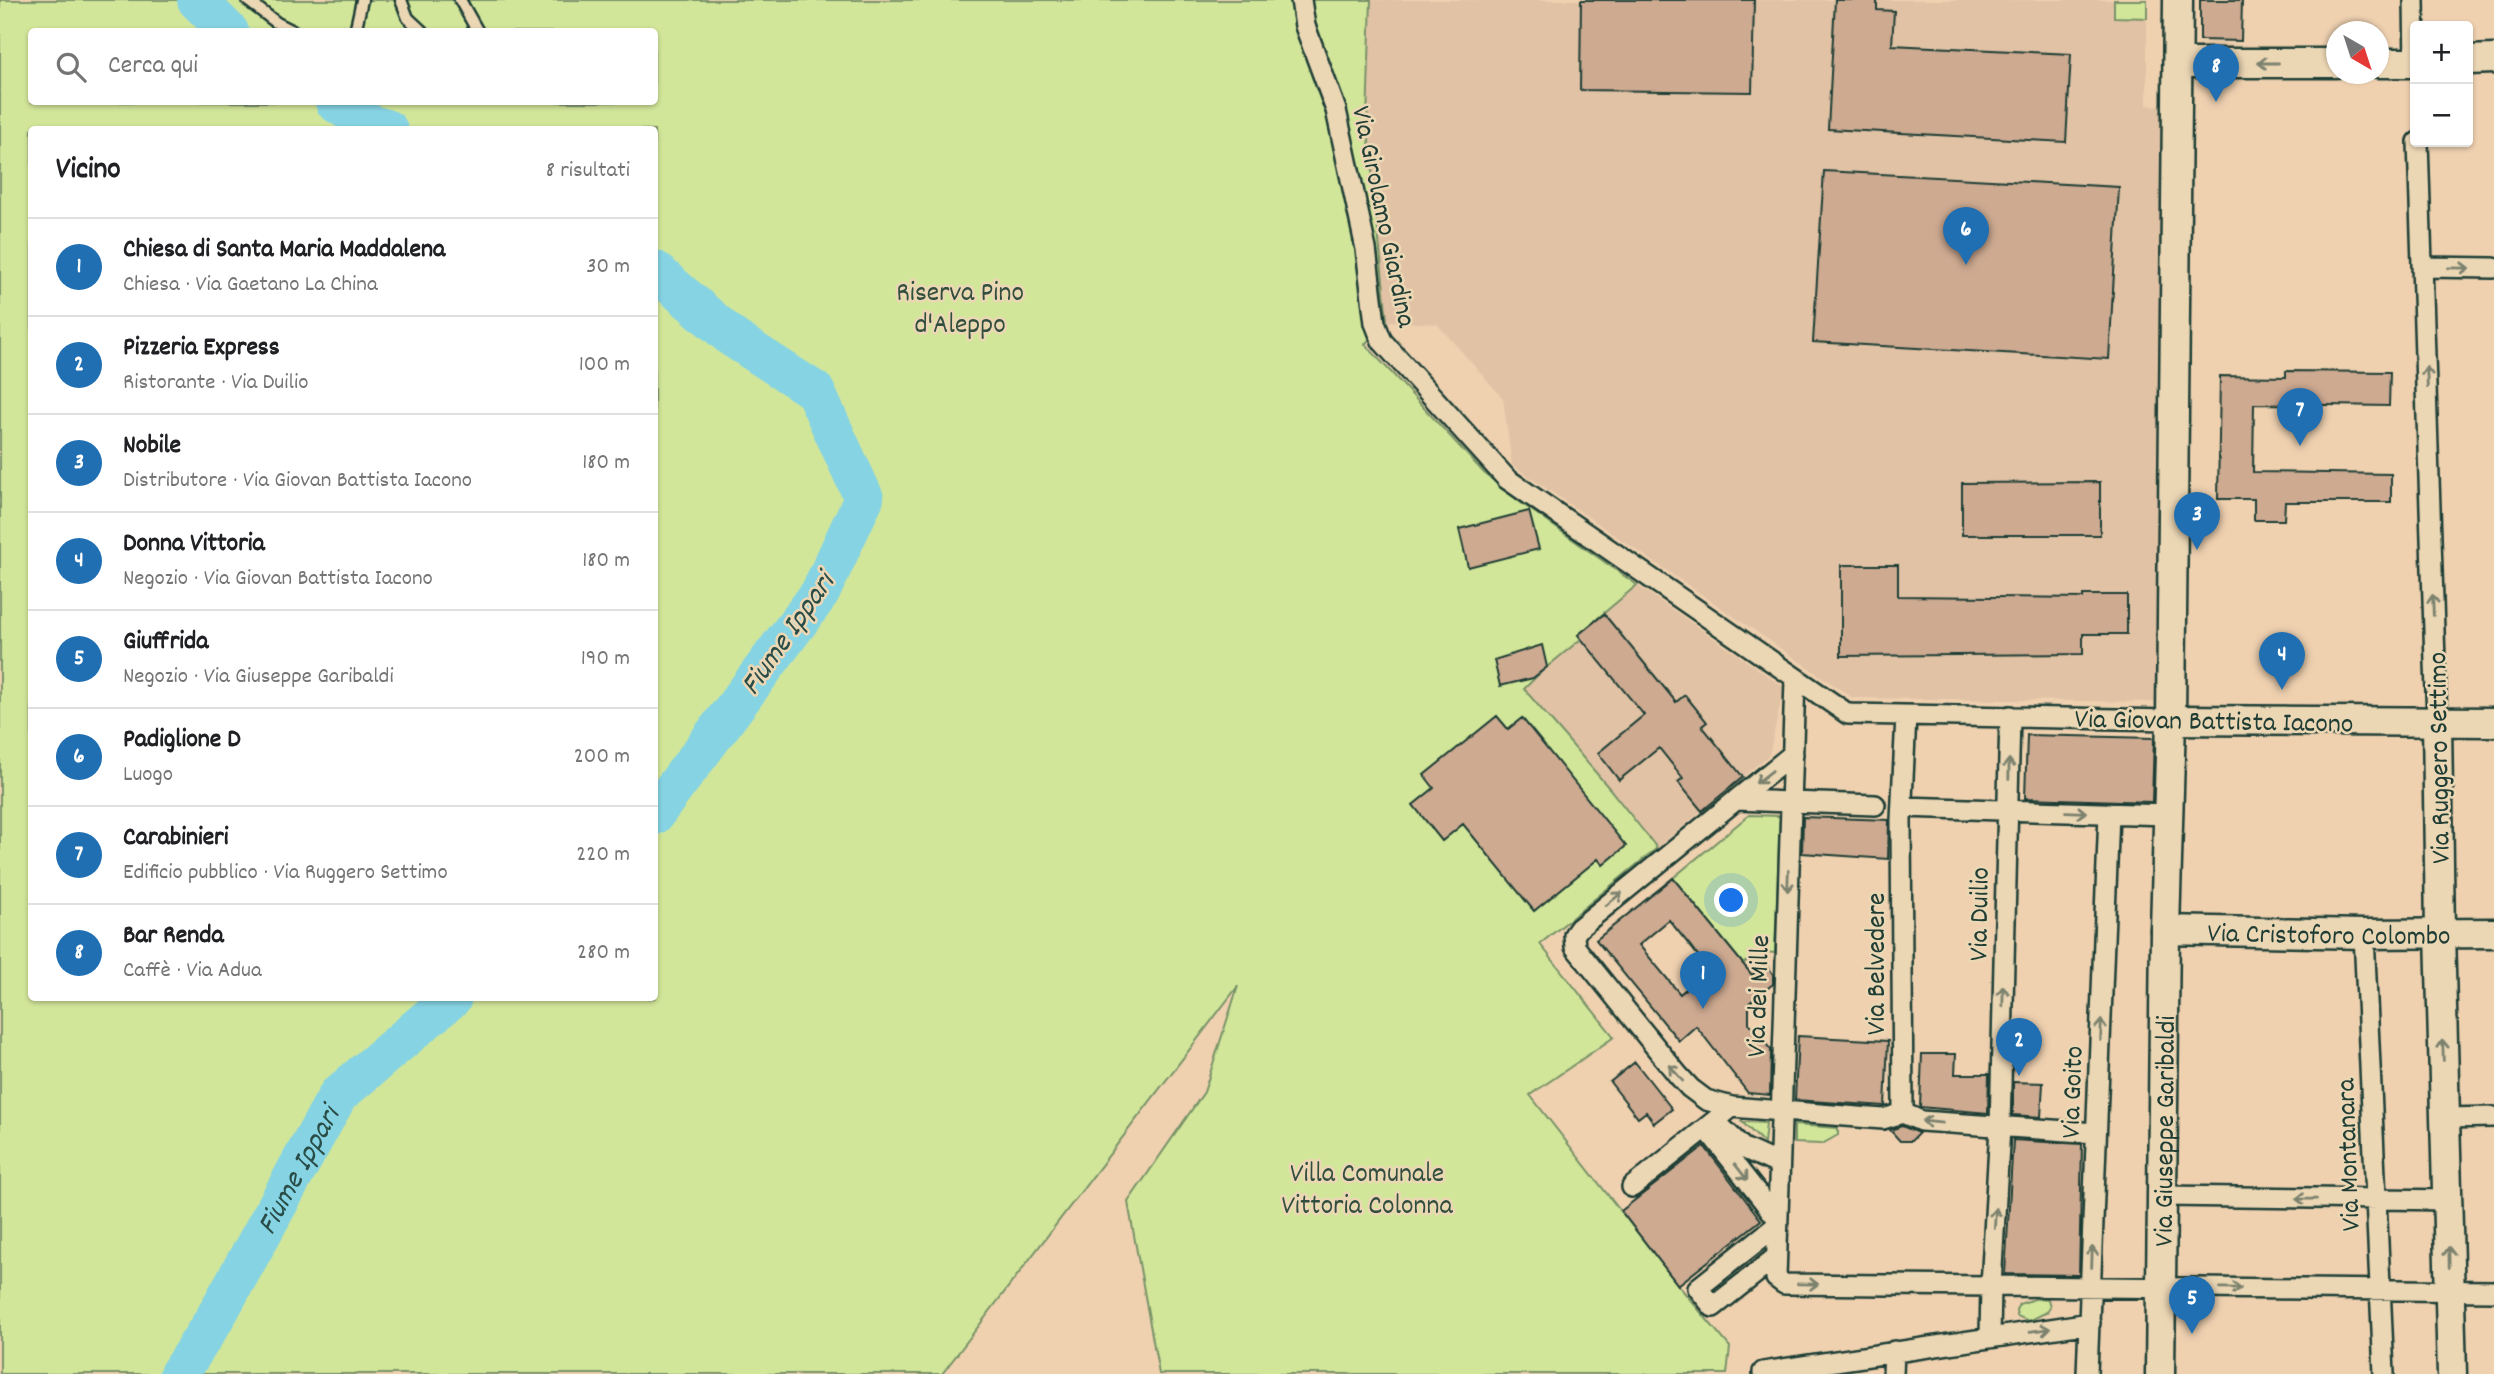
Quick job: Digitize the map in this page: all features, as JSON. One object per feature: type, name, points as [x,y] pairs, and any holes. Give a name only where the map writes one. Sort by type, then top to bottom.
[{"type":"main road","points":[[2178,0],[2178,63],[2326,63]]},
{"type":"main road","points":[[2473,60],[2494,59]]},
{"type":"main road","name":"Via Giuseppe Garibaldi","points":[[2160,1374],[2178,63]]},
{"type":"main road","points":[[2389,63],[2410,64]]},
{"type":"main road","name":"Via Giovan Battista Iacono","points":[[2171,720],[2494,722]]},
{"type":"main road","name":"Via Ruggero Settimo","points":[[2437,722],[2452,1374]]},
{"type":"main road","name":"Via Cristoforo Colombo","points":[[2165,930],[2364,934],[2494,933]]},
{"type":"street","name":"Via Girolamo Giardina","points":[[1301,0],[1305,26],[1336,110],[1366,249],[1375,323],[1382,341],[1507,480],[1848,714],[1906,716]]},
{"type":"street","points":[[2414,0],[2414,21]]},
{"type":"street","name":"Via Ruggero Settimo","points":[[2418,147],[2437,722]]},
{"type":"street","points":[[2424,267],[2494,268]]},
{"type":"street","name":"Via dei Mille","points":[[1775,1258],[1781,1104],[1786,805],[1793,754],[1792,677]]},
{"type":"street","name":"Via Giovan Battista Iacono","points":[[1906,716],[2171,720]]},
{"type":"street","name":"Via Belvedere","points":[[1903,1110],[1902,813],[1906,716]]},
{"type":"street","name":"Via Duilio","points":[[1990,1336],[1991,1286],[2004,1123],[2010,716]]},
{"type":"street","points":[[1793,754],[1579,928],[1574,939],[1577,950],[1690,1088],[1706,1100],[1732,1107],[1781,1104],[1883,1119],[1903,1110],[1921,1121],[2004,1123],[2096,1133]]},
{"type":"street","points":[[1735,800],[1786,805],[1875,805]]},
{"type":"street","points":[[1902,813],[1930,808],[2168,815]]},
{"type":"street","name":"Via Goito","points":[[2088,1374],[2109,813]]},
{"type":"street","name":"Via Montanara","points":[[2364,934],[2384,1374]]},
{"type":"street","points":[[1632,1187],[1732,1107]]},
{"type":"street","points":[[2445,1118],[2494,1117]]},
{"type":"street","points":[[1711,1124],[1743,1148],[1779,1164]]},
{"type":"street","points":[[1711,1124],[1776,1221],[1698,1288],[1713,1307],[1775,1258]]},
{"type":"street","points":[[2164,1196],[2448,1200]]},
{"type":"street","points":[[1775,1258],[1776,1278],[1784,1284],[2450,1289],[2494,1292]]},
{"type":"street","points":[[1763,1373],[1893,1365],[1990,1336],[2090,1323]]},
{"type":"lane","points":[[247,0],[287,28]]},
{"type":"lane","points":[[356,28],[362,0]]},
{"type":"lane","points":[[401,0],[408,18],[419,28]]},
{"type":"lane","points":[[460,0],[476,28]]},
{"type":"shaded area","points":[[1371,0],[2114,0],[2114,17],[2147,18],[2147,105],[2164,106],[2157,475],[2158,702],[1853,698],[1512,465],[1503,398],[1437,324],[1387,321],[1367,120]]},
{"type":"shaded area","points":[[1637,585],[1784,687],[1769,755],[1657,848],[1524,689],[1580,638],[1578,635]]},
{"type":"green space","name":"Riserva Pino d'Aleppo","points":[[0,0],[1371,0],[1367,120],[1387,321],[1365,344],[1484,473],[1520,502],[1637,585],[1578,635],[1581,639],[1524,689],[1657,848],[1540,944],[1614,1037],[1530,1095],[1678,1285],[1730,1347],[1727,1374],[1159,1374],[1128,1202],[1204,1092],[1238,986],[942,1374],[0,1374]]},
{"type":"green space","points":[[2114,0],[2147,0],[2147,18],[2114,17]]},
{"type":"green space","points":[[1749,815],[1780,816],[1775,953],[1759,951],[1743,964],[1673,878]]},
{"type":"green space","points":[[1742,1122],[1766,1123],[1764,1143]]},
{"type":"green space","points":[[1794,1125],[1838,1128],[1838,1135],[1822,1144],[1794,1143]]},
{"type":"green space","points":[[2038,1298],[2048,1299],[2050,1307],[2047,1312],[2029,1321],[2017,1316],[2019,1304]]},
{"type":"building","points":[[1581,0],[1754,0],[1752,92],[1580,90]]},
{"type":"building","points":[[1835,0],[1877,0],[1877,10],[1894,11],[1892,45],[2071,54],[2066,142],[1828,129]]},
{"type":"building","points":[[2200,0],[2242,0],[2241,41],[2200,40]]},
{"type":"building","points":[[1824,171],[2119,187],[2109,359],[1813,342]]},
{"type":"building","points":[[2286,371],[2390,372],[2389,406],[2254,404],[2253,472],[2391,474],[2391,502],[2285,502],[2284,520],[2254,520],[2254,499],[2218,499],[2220,376],[2286,377]]},
{"type":"building","points":[[2100,482],[2100,535],[1962,535],[1962,483]]},
{"type":"building","points":[[1529,511],[1539,549],[1468,567],[1459,529]]},
{"type":"building","points":[[1841,565],[1898,565],[1898,596],[2083,598],[2083,595],[2127,595],[2127,634],[2083,634],[2083,654],[1841,656]]},
{"type":"building","points":[[1604,614],[1676,702],[1685,695],[1707,722],[1702,726],[1743,777],[1702,811],[1678,782],[1683,778],[1659,748],[1619,780],[1598,753],[1644,715],[1578,635]]},
{"type":"building","points":[[1542,645],[1547,667],[1533,678],[1500,686],[1494,660]]},
{"type":"building","points":[[1497,716],[1508,729],[1522,718],[1626,846],[1603,865],[1598,859],[1534,911],[1463,824],[1442,841],[1413,805],[1434,788],[1424,775]]},
{"type":"building","points":[[2027,735],[2154,738],[2152,802],[2025,798]]},
{"type":"building","points":[[1803,817],[1889,820],[1888,859],[1802,853]]},
{"type":"building","points":[[1673,878],[1752,975],[1765,964],[1773,974],[1773,984],[1749,1003],[1749,1023],[1771,1050],[1770,1095],[1748,1093],[1696,1026],[1679,1041],[1596,940]],"holes":[[[1669,920],[1709,969],[1680,994],[1639,945]]]},
{"type":"building","points":[[1798,1036],[1888,1041],[1885,1106],[1795,1100]]},
{"type":"building","points":[[1922,1054],[1956,1054],[1955,1074],[1989,1074],[1988,1113],[1920,1107]]},
{"type":"building","points":[[1635,1062],[1672,1109],[1654,1123],[1646,1112],[1638,1118],[1610,1082]]},
{"type":"building","points":[[2013,1082],[2043,1083],[2041,1117],[2013,1115]]},
{"type":"building","points":[[1902,1126],[1919,1133],[1911,1141],[1900,1141],[1890,1130]]},
{"type":"building","points":[[2013,1140],[2082,1144],[2079,1275],[2005,1274]]},
{"type":"building","points":[[1704,1146],[1761,1220],[1678,1285],[1621,1211]]},
{"type":"waterway","name":"Fiume Ippari","points":[[197,0],[225,28]]},
{"type":"waterway","name":"Fiume Ippari","points":[[340,105],[376,126]]},
{"type":"waterway","name":"Fiume Ippari","points":[[658,273],[733,338],[815,391],[864,498],[820,593],[658,810]]},
{"type":"waterway","name":"Fiume Ippari","points":[[179,1374],[215,1318],[338,1095],[448,1001]]},
{"type":"place","name":"Bar Renda","points":[[2216,102]]},
{"type":"place","name":"Padiglione D","points":[[1966,265]]},
{"type":"place","name":"Carabinieri","points":[[2300,446]]},
{"type":"place","name":"Nobile","points":[[2197,550]]},
{"type":"place","name":"Donna Vittoria","points":[[2282,690]]},
{"type":"place","name":"Chiesa di Santa Maria Maddalena","points":[[1703,1009]]},
{"type":"place","name":"Pizzeria Express","points":[[2019,1076]]},
{"type":"place","name":"Giuffrida","points":[[2192,1334]]},
{"type":"park label","name":"Villa Comunale Vittoria Colonna","points":[[1367,1187]]}]
